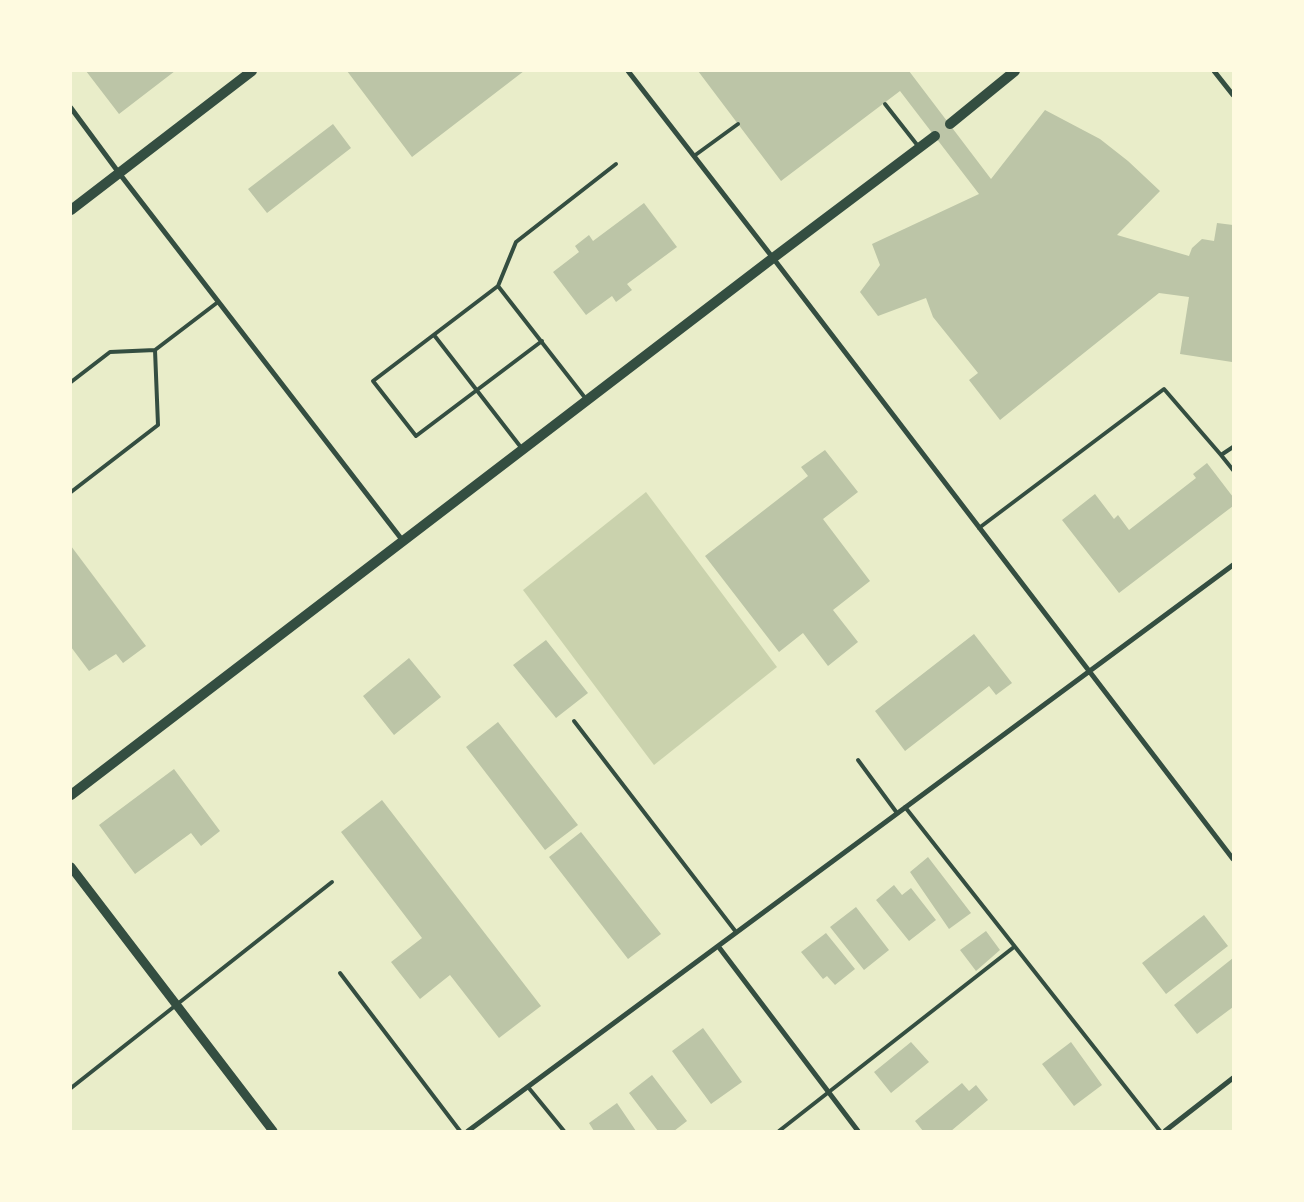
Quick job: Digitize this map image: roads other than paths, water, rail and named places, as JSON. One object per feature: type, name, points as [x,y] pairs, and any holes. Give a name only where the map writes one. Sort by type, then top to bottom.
[{"type":"main road","points":[[71,210],[252,71]]},
{"type":"main road","points":[[950,124],[1015,71]]},
{"type":"main road","points":[[71,795],[935,136]]},
{"type":"street","points":[[628,71],[1233,859]]},
{"type":"street","points":[[1214,71],[1233,95]]},
{"type":"street","points":[[71,108],[403,541]]},
{"type":"street","points":[[468,1131],[1233,564]]},
{"type":"street","points":[[71,867],[273,1131]]},
{"type":"street","points":[[718,946],[858,1131]]},
{"type":"street","points":[[1165,1131],[1233,1078]]},
{"type":"lane","points":[[885,104],[920,148]]},
{"type":"lane","points":[[694,156],[738,124]]},
{"type":"lane","points":[[542,341],[416,436],[374,381],[498,286],[516,242],[616,164]]},
{"type":"lane","points":[[498,286],[587,401]]},
{"type":"lane","points":[[71,382],[110,352],[155,350],[218,302]]},
{"type":"lane","points":[[434,335],[523,450]]},
{"type":"lane","points":[[71,492],[158,424],[155,350]]},
{"type":"lane","points":[[979,528],[1164,389],[1233,470]]},
{"type":"lane","points":[[1221,455],[1233,447]]},
{"type":"lane","points":[[574,721],[736,932]]},
{"type":"lane","points":[[858,760],[897,813]]},
{"type":"lane","points":[[905,807],[1160,1131]]},
{"type":"lane","points":[[71,1088],[332,882]]},
{"type":"lane","points":[[779,1131],[1014,947]]},
{"type":"lane","points":[[340,974],[460,1131]]},
{"type":"lane","points":[[528,1087],[564,1131]]}]
